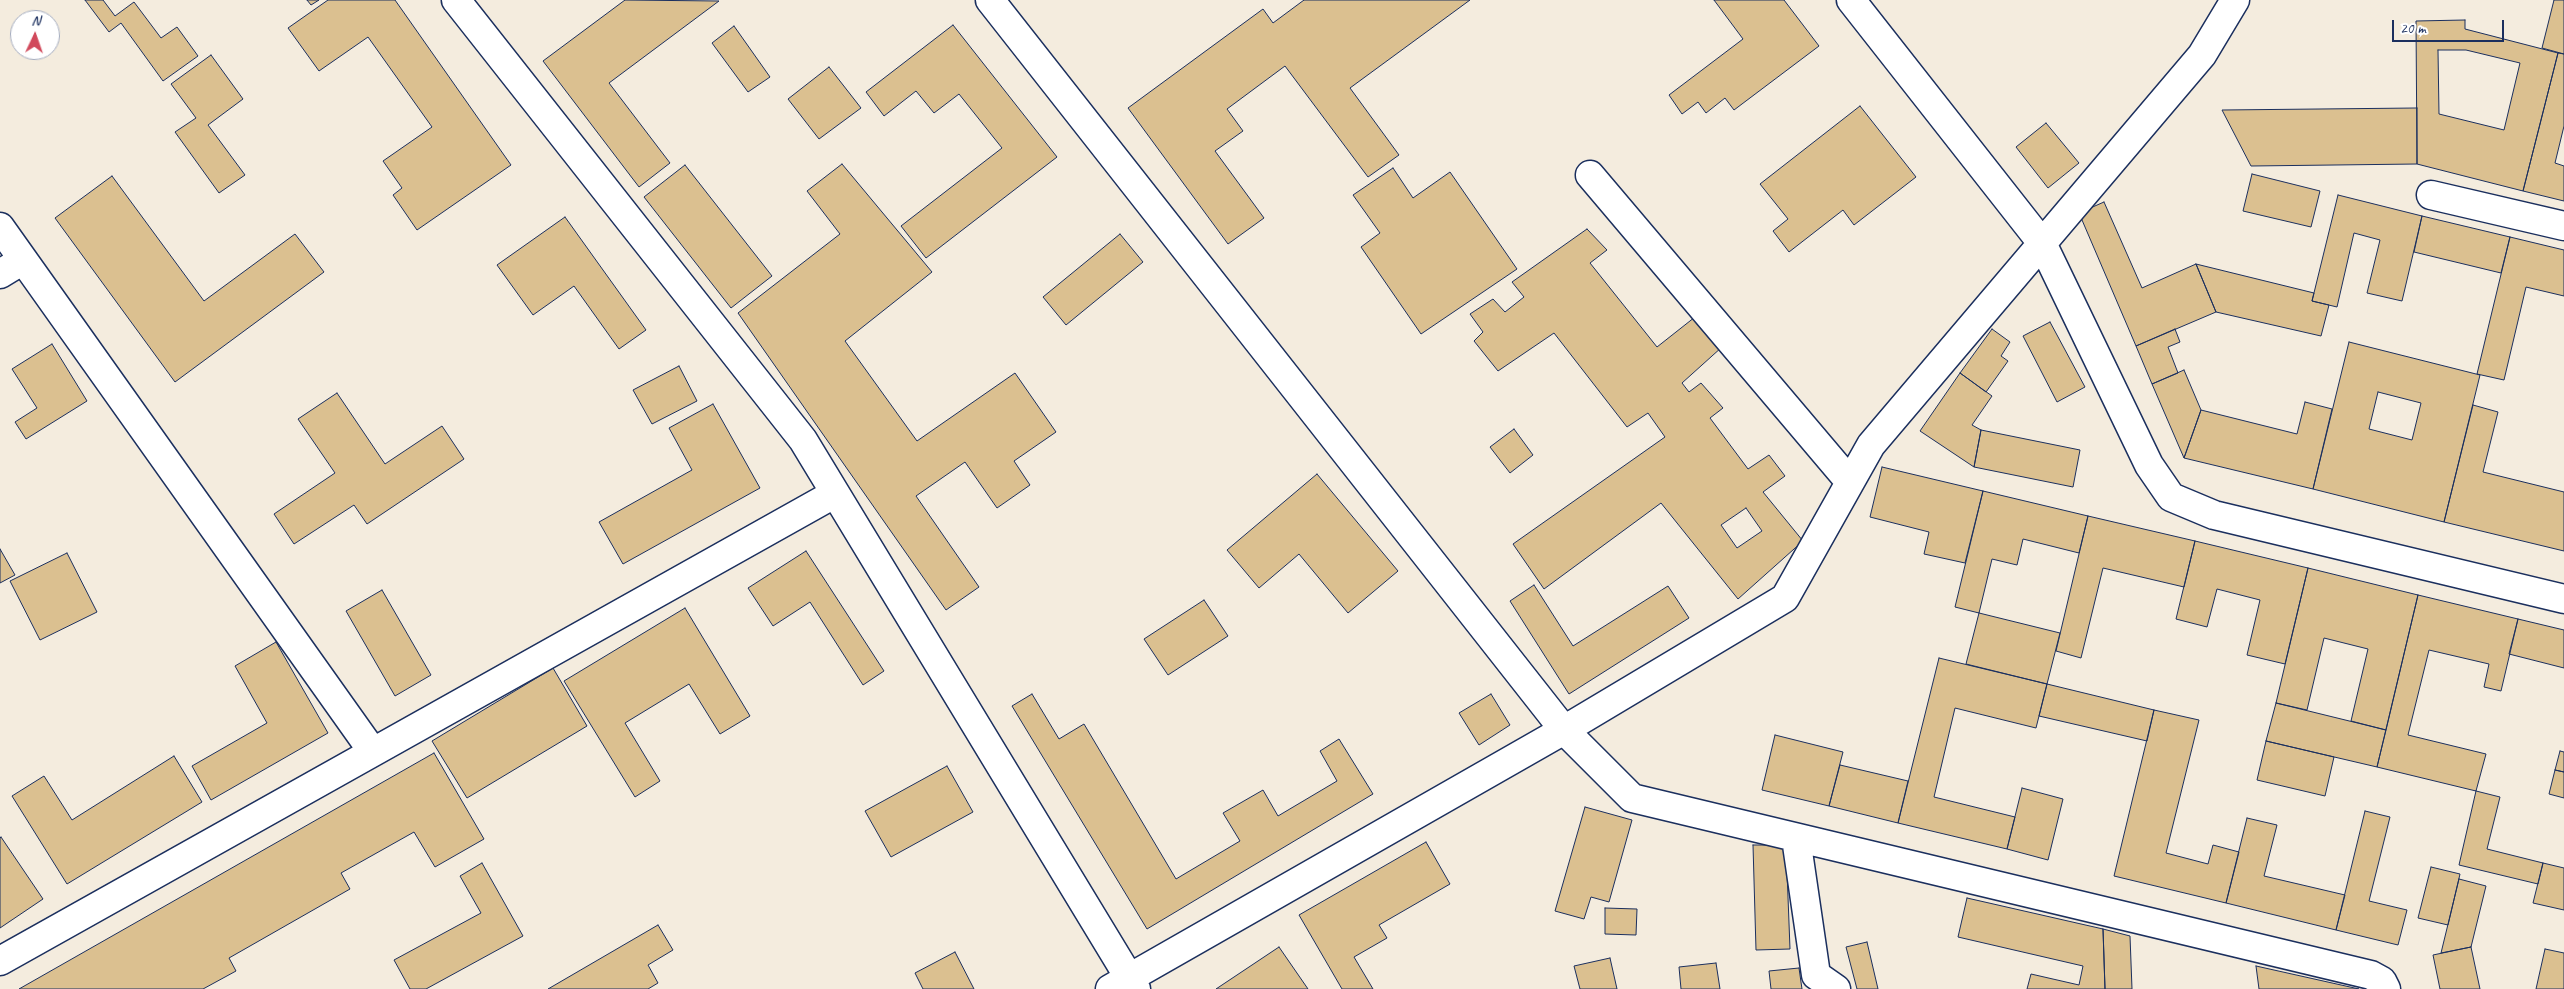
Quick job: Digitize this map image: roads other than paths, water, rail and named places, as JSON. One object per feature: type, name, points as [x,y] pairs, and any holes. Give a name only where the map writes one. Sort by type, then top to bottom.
[{"type":"street","points":[[456,0],[803,440],[1125,985],[1564,730],[1785,598],[1871,445],[2202,54],[2235,0]]},
{"type":"street","points":[[990,0],[1564,730],[1632,798],[2371,975],[2382,981],[2386,989]]},
{"type":"street","points":[[1851,0],[2042,243],[2149,465],[2171,497],[2214,515],[2564,598]]},
{"type":"street","points":[[1590,175],[1850,482]]},
{"type":"street","points":[[2430,195],[2564,226]]},
{"type":"street","points":[[0,227],[373,752]]},
{"type":"street","points":[[0,274],[23,260]]},
{"type":"street","points":[[0,961],[834,494]]},
{"type":"street","points":[[1796,838],[1816,975],[1836,989]]}]
